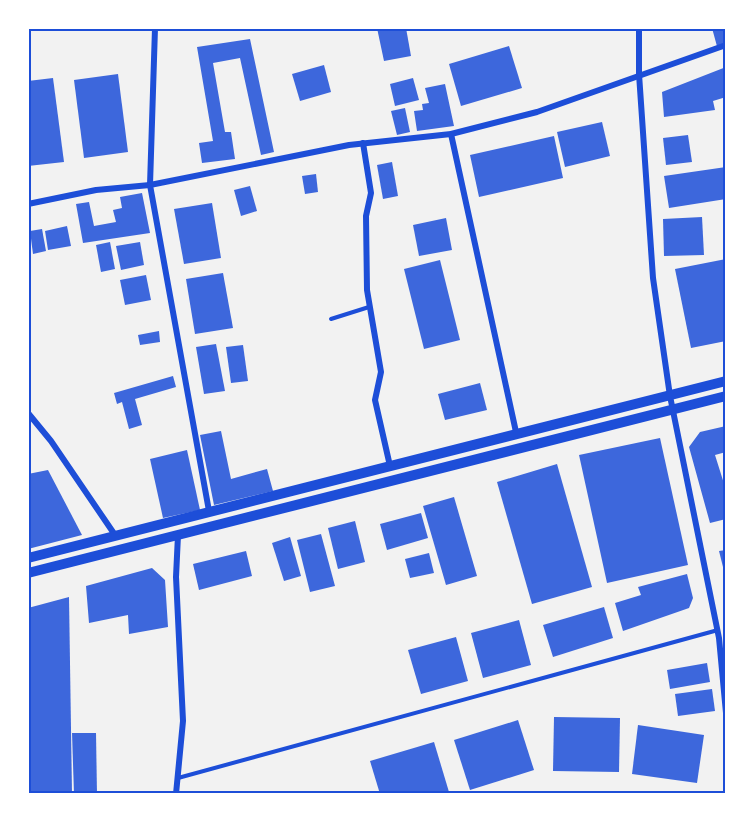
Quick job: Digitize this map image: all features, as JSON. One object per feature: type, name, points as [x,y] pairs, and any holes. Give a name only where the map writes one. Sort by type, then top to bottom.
[{"type":"main road","points":[[28,558],[516,432],[726,381]]},
{"type":"main road","points":[[28,573],[726,396]]},
{"type":"street","points":[[155,28],[150,185],[209,511]]},
{"type":"street","points":[[639,28],[639,74],[653,278],[670,396],[718,630],[722,637],[726,713]]},
{"type":"street","points":[[28,204],[96,190],[150,185],[363,143],[451,134],[537,112],[726,45]]},
{"type":"street","points":[[451,134],[516,432]]},
{"type":"street","points":[[363,143],[371,193],[366,216],[369,307],[381,372],[375,400],[390,466]]},
{"type":"street","points":[[28,413],[51,441],[115,535]]},
{"type":"street","points":[[176,794],[183,721],[176,577],[178,535]]},
{"type":"lane","points":[[331,319],[369,307]]},
{"type":"lane","points":[[177,778],[718,630]]},
{"type":"building","points":[[377,28],[406,28],[411,56],[384,61]]},
{"type":"building","points":[[712,28],[726,28],[726,48],[718,50]]},
{"type":"building","points":[[250,39],[274,152],[261,155],[240,58],[213,63],[225,132],[231,132],[235,159],[202,163],[199,143],[213,141],[197,47]]},
{"type":"building","points":[[509,46],[522,88],[461,106],[449,64]]},
{"type":"building","points":[[324,65],[331,92],[300,101],[292,74]]},
{"type":"building","points":[[726,67],[726,97],[713,101],[715,110],[664,117],[662,92]]},
{"type":"building","points":[[118,74],[128,152],[84,158],[74,80]]},
{"type":"building","points":[[53,78],[64,162],[28,166],[28,81]]},
{"type":"building","points":[[413,78],[419,100],[395,106],[390,84]]},
{"type":"building","points":[[445,84],[454,126],[417,131],[414,111],[423,110],[422,104],[429,103],[425,88]]},
{"type":"building","points":[[405,108],[410,132],[397,135],[391,111]]},
{"type":"building","points":[[602,122],[610,156],[565,167],[557,132]]},
{"type":"building","points":[[688,135],[692,162],[666,165],[663,138]]},
{"type":"building","points":[[554,136],[563,178],[479,197],[470,155]]},
{"type":"building","points":[[392,162],[398,196],[383,199],[377,165]]},
{"type":"building","points":[[726,167],[726,199],[669,208],[664,176]]},
{"type":"building","points":[[316,174],[318,192],[305,194],[302,176]]},
{"type":"building","points":[[250,186],[257,211],[241,216],[234,190]]},
{"type":"building","points":[[142,193],[150,233],[83,243],[76,204],[89,202],[94,226],[116,222],[113,210],[122,208],[120,197]]},
{"type":"building","points":[[212,203],[221,258],[184,264],[174,209]]},
{"type":"building","points":[[702,217],[704,255],[664,256],[663,219]]},
{"type":"building","points":[[446,218],[452,250],[419,256],[413,225]]},
{"type":"building","points":[[67,226],[71,246],[48,250],[45,231]]},
{"type":"building","points":[[42,229],[46,251],[33,254],[30,231]]},
{"type":"building","points":[[110,242],[115,269],[101,272],[96,245]]},
{"type":"building","points":[[140,242],[144,265],[121,270],[116,246]]},
{"type":"building","points":[[726,259],[726,341],[691,348],[675,269]]},
{"type":"building","points":[[440,260],[460,340],[424,349],[404,269]]},
{"type":"building","points":[[223,273],[233,328],[195,334],[186,279]]},
{"type":"building","points":[[146,275],[151,300],[125,305],[120,280]]},
{"type":"building","points":[[159,331],[160,342],[140,345],[138,335]]},
{"type":"building","points":[[216,344],[225,391],[204,394],[196,347]]},
{"type":"building","points":[[243,345],[248,381],[231,383],[226,347]]},
{"type":"building","points":[[173,376],[176,387],[135,399],[142,425],[129,429],[122,402],[117,404],[114,393]]},
{"type":"building","points":[[480,383],[487,410],[445,420],[438,394]]},
{"type":"building","points":[[726,426],[726,452],[715,455],[726,490],[726,519],[710,523],[689,447],[700,432]]},
{"type":"building","points":[[221,431],[231,479],[267,469],[273,491],[214,505],[200,435]]},
{"type":"building","points":[[660,438],[688,565],[607,583],[579,455]]},
{"type":"building","points":[[187,450],[200,510],[163,518],[150,459]]},
{"type":"building","points":[[557,464],[592,587],[532,604],[497,482]]},
{"type":"building","points":[[48,470],[82,535],[28,549],[28,474]]},
{"type":"building","points":[[454,497],[477,576],[446,585],[423,506]]},
{"type":"building","points":[[421,513],[428,538],[387,550],[380,524]]},
{"type":"building","points":[[355,521],[365,562],[338,569],[328,528]]},
{"type":"building","points":[[321,534],[335,586],[310,592],[297,540]]},
{"type":"building","points":[[290,537],[301,576],[284,581],[272,543]]},
{"type":"building","points":[[726,550],[726,575],[725,575],[719,551]]},
{"type":"building","points":[[246,551],[252,576],[199,590],[193,564]]},
{"type":"building","points":[[429,553],[434,573],[410,578],[405,559]]},
{"type":"building","points":[[152,568],[165,580],[168,627],[129,634],[128,615],[89,623],[86,586]]},
{"type":"building","points":[[687,574],[693,598],[689,608],[623,631],[615,603],[641,595],[638,587]]},
{"type":"building","points":[[69,597],[72,794],[28,794],[28,608]]},
{"type":"building","points":[[604,607],[613,638],[553,657],[543,625]]},
{"type":"building","points":[[519,620],[531,665],[483,678],[471,633]]},
{"type":"building","points":[[456,637],[468,681],[421,694],[408,650]]},
{"type":"building","points":[[707,663],[710,682],[670,689],[667,670]]},
{"type":"building","points":[[712,689],[715,711],[678,716],[675,694]]},
{"type":"building","points":[[554,717],[620,718],[619,772],[553,771]]},
{"type":"building","points":[[518,720],[534,770],[470,790],[454,740]]},
{"type":"building","points":[[638,725],[704,735],[697,783],[632,774]]},
{"type":"building","points":[[72,733],[96,733],[97,794],[74,794]]},
{"type":"building","points":[[434,742],[449,792],[380,794],[370,761]]}]
